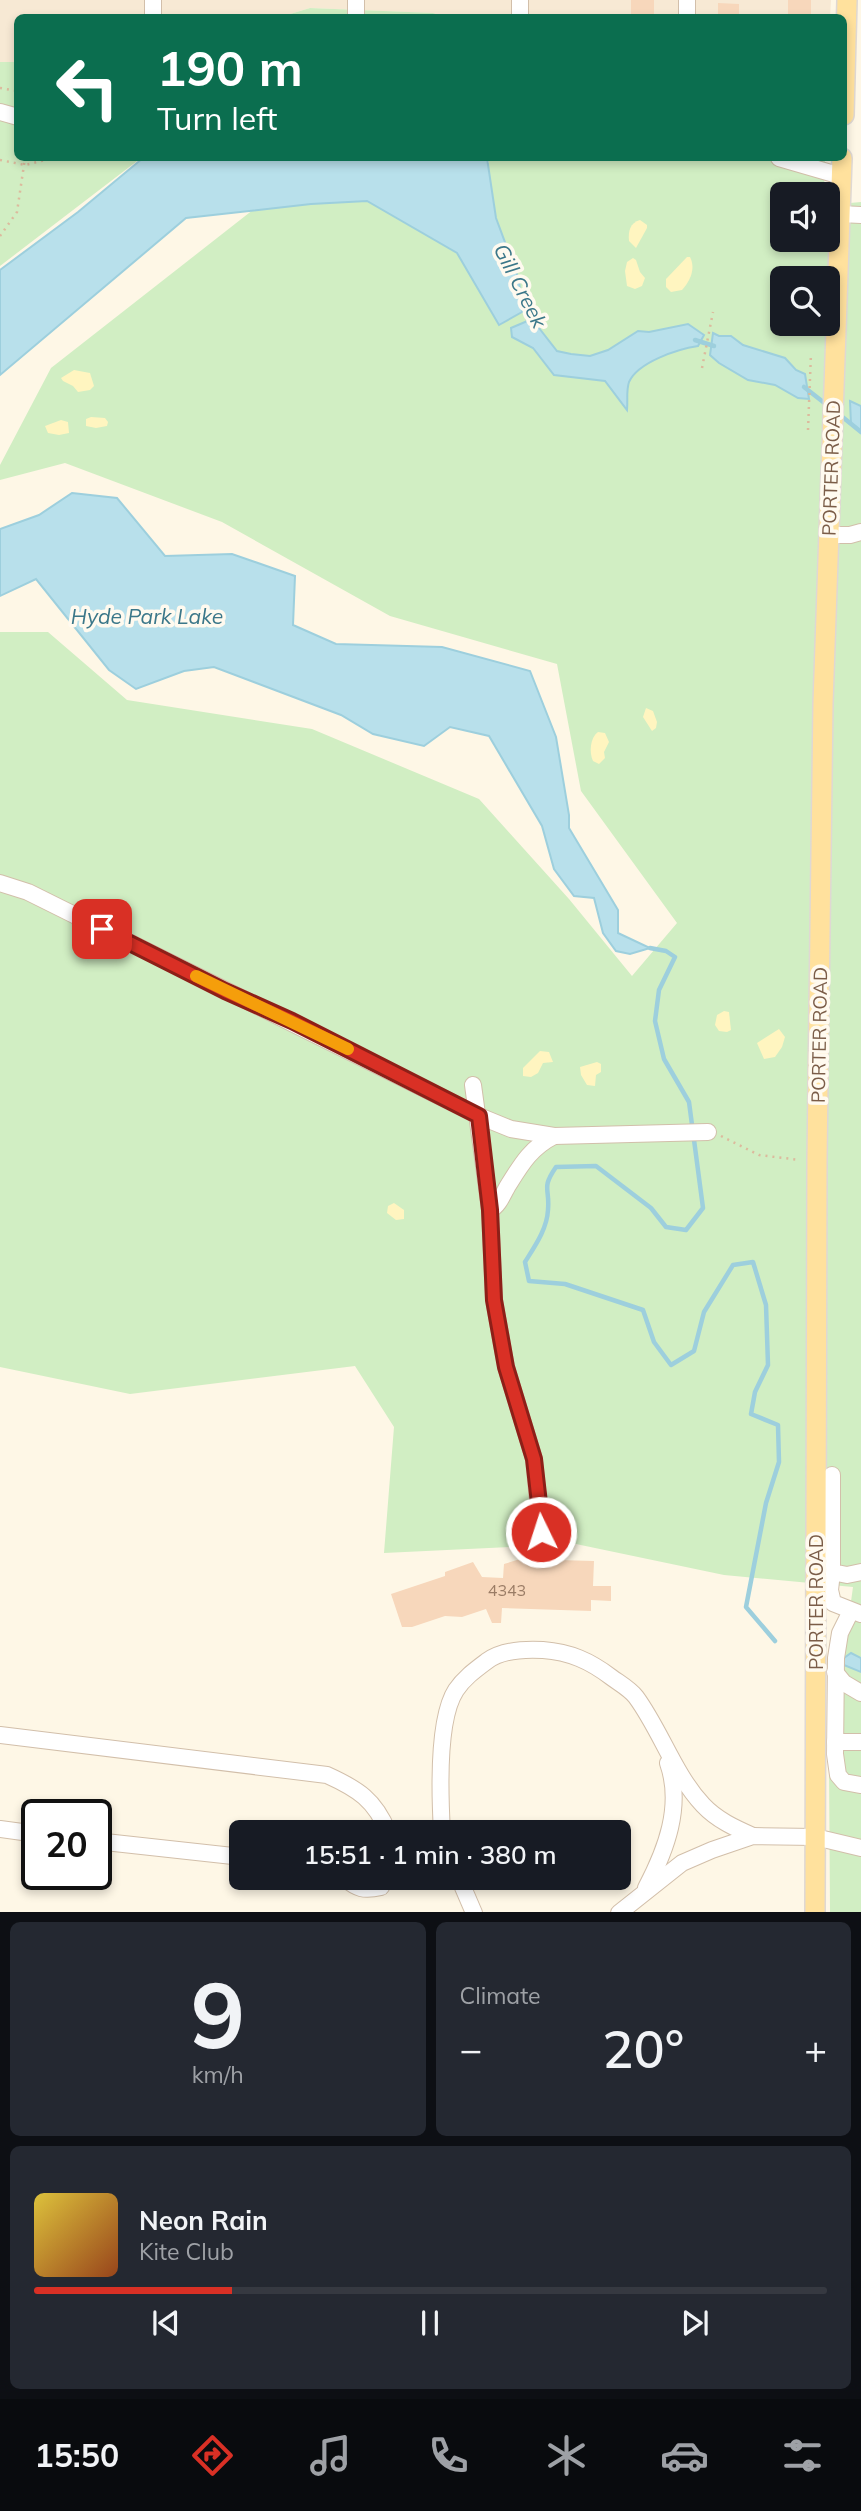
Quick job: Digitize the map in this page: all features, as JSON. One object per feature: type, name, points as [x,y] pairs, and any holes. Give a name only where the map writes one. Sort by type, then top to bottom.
[{"type":"main road","name":"PORTER ROAD","points":[[840,214],[842,167]]},
{"type":"main road","name":"PORTER ROAD","points":[[815,1912],[817,1159],[823,703],[839,252]]},
{"type":"street","points":[[800,161],[842,167]]},
{"type":"street","points":[[840,214],[861,215]]},
{"type":"street","points":[[829,536],[861,532]]},
{"type":"street","points":[[0,883],[28,892],[510,1129],[554,1136],[708,1132]]},
{"type":"street","points":[[473,1085],[490,1210],[494,1300],[506,1367],[534,1459],[541,1532]]},
{"type":"street","points":[[490,1210],[495,1208],[538,1145],[554,1136]]},
{"type":"street","points":[[832,1475],[830,1590],[833,1603],[856,1613],[840,1633],[835,1672],[835,1742],[838,1774],[844,1782],[860,1785]]},
{"type":"street","points":[[832,1572],[847,1575],[861,1572]]},
{"type":"street","points":[[442,1820],[441,1786],[446,1718],[455,1692],[471,1673],[494,1656],[525,1649],[561,1651],[594,1664],[634,1695],[682,1777],[704,1805],[727,1824],[753,1836]]},
{"type":"street","points":[[835,1672],[844,1683],[861,1693]]},
{"type":"street","points":[[0,1735],[327,1775],[356,1788],[380,1813],[383,1820]]},
{"type":"street","points":[[642,1896],[663,1857],[674,1801],[672,1773],[660,1737]]},
{"type":"street","points":[[835,1742],[861,1742]]},
{"type":"street","points":[[0,1829],[21,1832]]},
{"type":"street","points":[[620,1912],[682,1863],[753,1836],[815,1837],[861,1848]]},
{"type":"street","points":[[112,1842],[229,1855]]},
{"type":"street","points":[[464,1890],[474,1912]]},
{"type":"path","points":[[0,160],[25,165],[42,161]]},
{"type":"path","points":[[0,236],[17,212],[25,161]]},
{"type":"path","points":[[702,368],[713,312]]},
{"type":"path","points":[[808,429],[811,353]]},
{"type":"path","points":[[708,1132],[759,1155],[797,1160],[817,1159]]},
{"type":"shaded area","points":[[0,0],[831,0],[830,14],[434,14],[310,8],[290,14],[14,14],[14,62],[0,62]]},
{"type":"green space","points":[[310,8],[436,14],[290,14]]},
{"type":"green space","points":[[0,62],[14,62],[14,161],[137,161],[0,266]]},
{"type":"green space","points":[[488,161],[825,161],[824,182],[770,182],[770,252],[840,252],[840,204],[861,202],[861,1912],[830,1912],[829,1761],[853,1587],[724,1575],[576,1544],[384,1553],[394,1427],[355,1366],[130,1394],[0,1367],[0,632],[48,632],[127,700],[312,729],[479,799],[569,899],[632,976],[677,923],[581,791],[557,664],[390,616],[222,522],[65,463],[0,480],[0,465],[51,368],[295,177],[489,163]]},
{"type":"sand","points":[[640,220],[647,228],[636,248],[629,241],[629,234],[632,225]]},
{"type":"sand","points":[[690,257],[692,266],[690,279],[682,290],[671,292],[666,287],[666,279]]},
{"type":"sand","points":[[633,258],[645,278],[642,286],[635,289],[627,286],[625,271],[627,262]]},
{"type":"sand","points":[[74,370],[90,373],[94,386],[90,390],[78,392],[63,381],[61,378]]},
{"type":"sand","points":[[105,418],[107,426],[86,426],[86,419]]},
{"type":"sand","points":[[61,420],[68,422],[69,433],[48,433],[45,426]]},
{"type":"sand","points":[[646,708],[653,711],[657,722],[652,731],[643,717]]},
{"type":"sand","points":[[598,732],[605,733],[609,742],[604,752],[605,758],[599,764],[593,761],[591,749],[593,738]]},
{"type":"sand","points":[[724,1011],[729,1012],[731,1030],[727,1032],[719,1031],[715,1025],[717,1015]]},
{"type":"sand","points":[[779,1029],[785,1037],[782,1047],[775,1057],[764,1059],[757,1043]]},
{"type":"sand","points":[[540,1051],[549,1052],[553,1062],[543,1063],[538,1073],[531,1077],[523,1076],[523,1068]]},
{"type":"sand","points":[[597,1062],[601,1064],[601,1072],[596,1075],[595,1086],[587,1085],[580,1067]]},
{"type":"sand","points":[[394,1203],[404,1210],[404,1219],[396,1220],[387,1213],[388,1206]]},
{"type":"water","points":[[139,161],[487,161],[496,218],[519,280],[522,312],[499,325],[457,253],[367,201],[311,204],[186,218],[0,375],[0,270],[78,212]]},
{"type":"water","points":[[532,319],[557,351],[590,356],[608,350],[638,331],[649,332],[688,324],[704,335],[698,346],[659,358],[641,368],[628,385],[627,410],[605,381],[554,375],[533,348],[512,337],[511,328]]},
{"type":"water","points":[[713,333],[731,336],[743,345],[785,358],[796,370],[805,374],[809,399],[798,398],[775,385],[748,380],[719,363],[710,355]]},
{"type":"water","points":[[850,401],[861,406],[861,432],[851,424]]},
{"type":"water","name":"Hyde Park Lake","points":[[72,493],[117,498],[165,556],[232,554],[295,576],[293,625],[336,644],[442,647],[530,671],[556,737],[569,828],[618,910],[618,933],[650,948],[630,954],[616,951],[603,933],[594,898],[574,896],[554,869],[542,826],[489,736],[450,727],[424,746],[373,734],[341,715],[214,667],[184,671],[136,689],[109,670],[36,579],[0,596],[0,529],[39,515]]},
{"type":"water","points":[[851,1653],[861,1658],[861,1672],[844,1665],[844,1658]]},
{"type":"building","points":[[631,0],[654,0],[654,14],[631,14]]},
{"type":"building","points":[[788,0],[811,0],[811,14],[788,14]]},
{"type":"building","points":[[718,3],[739,4],[739,14],[718,14]]},
{"type":"building","points":[[520,1559],[594,1561],[593,1586],[611,1586],[611,1601],[591,1600],[591,1611],[502,1608],[501,1623],[492,1623],[486,1609],[462,1617],[445,1616],[412,1627],[402,1627],[391,1594],[445,1576],[445,1572],[473,1562],[482,1577],[503,1578],[504,1564]]},
{"type":"waterway","name":"Gill Creek","points":[[695,340],[714,346]]},
{"type":"waterway","name":"Gill Creek","points":[[804,387],[827,405]]},
{"type":"waterway","name":"Gill Creek","points":[[840,415],[861,432]]},
{"type":"waterway","points":[[650,948],[666,951],[675,957],[659,990],[655,1021],[664,1059],[689,1102],[703,1208],[686,1230],[666,1227],[651,1208],[596,1166],[556,1167],[547,1184],[548,1210],[545,1224],[525,1262],[529,1281],[565,1284],[643,1310],[654,1342],[671,1365],[694,1351],[704,1312],[733,1265],[753,1262],[766,1305],[768,1365],[755,1392],[751,1414],[778,1425],[779,1462],[766,1503],[746,1607],[775,1641]]},
{"type":"slow traffic","points":[[196,976],[348,1049]]},
{"type":"route","points":[[102,929],[479,1116],[490,1210],[494,1300],[506,1367],[534,1459],[541,1532]]}]
